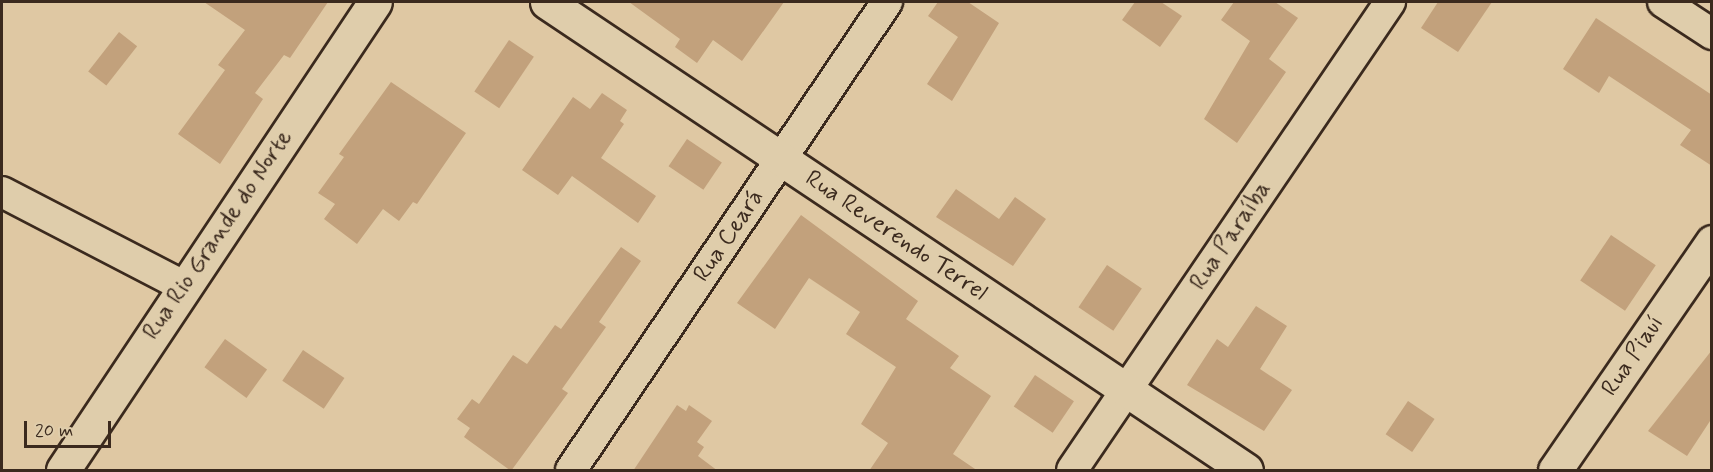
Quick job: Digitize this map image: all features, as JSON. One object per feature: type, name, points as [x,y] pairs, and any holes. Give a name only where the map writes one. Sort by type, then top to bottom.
[{"type":"street","name":"Rua Rio Grande do Norte","points":[[63,471],[183,286],[375,2]]},
{"type":"street","name":"Rua Reverendo Terrel","points":[[547,2],[1246,471]]},
{"type":"street","name":"Rua Ceará","points":[[571,471],[887,2]]},
{"type":"street","name":"Rua Paraíba","points":[[1072,471],[1390,2]]},
{"type":"street","points":[[1663,2],[1712,34]]},
{"type":"street","points":[[2,192],[183,286]]},
{"type":"street","name":"Rua Piauí","points":[[1555,471],[1712,242]]},
{"type":"building","points":[[204,2],[328,2],[290,58],[284,55],[255,93],[263,99],[220,164],[178,134],[225,70],[218,65],[245,30]]},
{"type":"building","points":[[629,2],[784,2],[742,61],[713,40],[697,63],[675,47],[680,39]]},
{"type":"building","points":[[938,2],[968,2],[999,23],[952,101],[927,84],[958,37],[928,16]]},
{"type":"building","points":[[1135,2],[1161,2],[1182,16],[1160,47],[1122,20]]},
{"type":"building","points":[[1234,2],[1275,2],[1298,18],[1269,59],[1286,72],[1237,143],[1204,119],[1250,41],[1221,20]]},
{"type":"building","points":[[1438,2],[1492,2],[1458,52],[1421,28]]},
{"type":"building","points":[[1596,18],[1712,95],[1712,166],[1680,145],[1691,130],[1609,76],[1599,93],[1563,69]]},
{"type":"building","points":[[119,32],[137,46],[106,86],[88,71]]},
{"type":"building","points":[[509,40],[534,57],[499,108],[474,91]]},
{"type":"building","points":[[391,82],[466,133],[417,204],[413,202],[399,221],[383,209],[357,244],[324,219],[335,204],[318,193],[344,157],[339,154]]},
{"type":"building","points":[[602,93],[627,110],[620,121],[624,124],[601,158],[656,196],[638,223],[572,176],[558,195],[522,170],[573,97],[590,109]]},
{"type":"building","points":[[687,139],[722,162],[703,190],[669,166]]},
{"type":"building","points":[[956,189],[999,219],[1015,197],[1046,219],[1013,266],[936,217]]},
{"type":"building","points":[[801,215],[918,301],[906,319],[959,356],[950,368],[991,396],[953,454],[978,471],[869,471],[888,443],[861,424],[896,367],[846,334],[860,312],[809,278],[775,329],[737,303]]},
{"type":"building","points":[[1611,235],[1656,265],[1625,311],[1580,281]]},
{"type":"building","points":[[621,247],[641,261],[599,322],[606,327],[562,389],[568,393],[511,471],[464,437],[470,428],[457,419],[472,399],[479,404],[513,355],[527,364],[555,325],[561,329]]},
{"type":"building","points":[[1107,265],[1142,288],[1113,331],[1078,307]]},
{"type":"building","points":[[1256,306],[1287,326],[1260,369],[1292,390],[1264,431],[1187,385],[1217,339],[1228,347]]},
{"type":"building","points":[[225,339],[267,370],[246,398],[204,367]]},
{"type":"building","points":[[303,350],[344,378],[324,409],[282,381]]},
{"type":"building","points":[[1712,350],[1712,418],[1687,456],[1648,431]]},
{"type":"building","points":[[1035,375],[1074,401],[1053,433],[1014,407]]},
{"type":"building","points":[[1408,401],[1435,419],[1412,452],[1386,434]]},
{"type":"building","points":[[677,405],[686,411],[689,405],[712,421],[697,442],[704,447],[698,456],[718,471],[633,471]]}]
